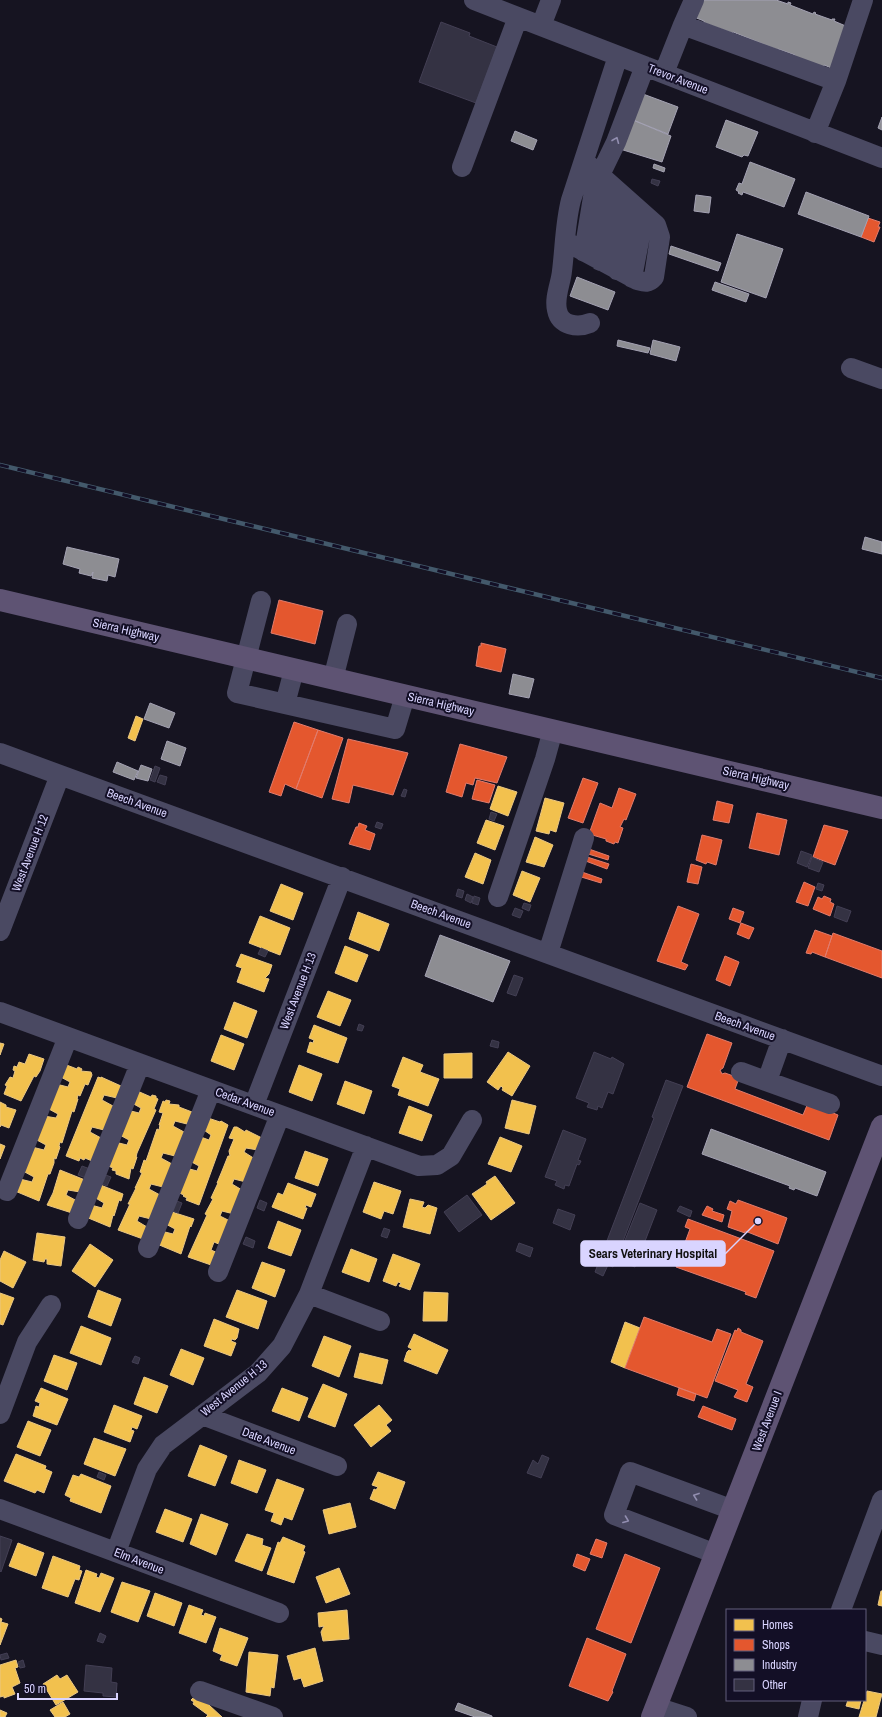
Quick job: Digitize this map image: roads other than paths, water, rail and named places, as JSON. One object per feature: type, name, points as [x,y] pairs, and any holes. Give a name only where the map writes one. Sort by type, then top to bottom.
[{"type":"main road","name":"Sierra Highway","points":[[0,600],[882,808]]},
{"type":"main road","name":"West Avenue I","points":[[654,1712],[882,1126]]},
{"type":"street","name":"Trevor Avenue","points":[[474,0],[882,158]]},
{"type":"street","points":[[541,26],[551,0]]},
{"type":"street","points":[[664,73],[694,0]]},
{"type":"street","points":[[815,133],[836,81],[863,0]]},
{"type":"street","points":[[462,167],[518,17]]},
{"type":"street","points":[[683,25],[836,81]]},
{"type":"street","points":[[590,322],[582,326],[574,326],[566,322],[557,311],[557,300],[565,241],[565,222],[618,56]]},
{"type":"street","points":[[608,265],[616,142],[645,66]]},
{"type":"street","points":[[565,241],[608,265],[645,282],[654,278],[660,232],[656,225],[584,161]]},
{"type":"street","points":[[608,265],[594,191],[613,188]]},
{"type":"street","points":[[851,368],[882,379]]},
{"type":"street","points":[[261,601],[237,693],[395,729],[405,696]]},
{"type":"street","points":[[333,679],[346,624]]},
{"type":"street","points":[[285,704],[294,670]]},
{"type":"street","points":[[498,897],[545,759],[553,730]]},
{"type":"street","name":"Beech Avenue","points":[[0,753],[882,1076]]},
{"type":"street","name":"West Avenue H 12","points":[[0,931],[60,775]]},
{"type":"street","points":[[548,953],[584,838]]},
{"type":"street","name":"West Avenue H 13","points":[[254,1105],[342,877]]},
{"type":"street","name":"Cedar Avenue","points":[[0,1012],[419,1166],[437,1165],[451,1156],[472,1120]]},
{"type":"street","points":[[7,1191],[68,1037]]},
{"type":"street","points":[[767,1081],[782,1039]]},
{"type":"street","points":[[78,1219],[140,1064]]},
{"type":"street","points":[[741,1072],[830,1104]]},
{"type":"street","points":[[148,1248],[211,1090]]},
{"type":"street","points":[[218,1272],[280,1115]]},
{"type":"street","name":"West Avenue H 13","points":[[116,1552],[147,1469],[163,1445],[258,1373],[282,1346],[309,1294],[366,1146]]},
{"type":"street","points":[[309,1294],[380,1321]]},
{"type":"street","points":[[0,1414],[27,1342],[51,1305]]},
{"type":"street","name":"Date Avenue","points":[[202,1415],[337,1466]]},
{"type":"street","points":[[716,1554],[614,1515],[624,1486],[630,1472],[733,1510]]},
{"type":"street","points":[[840,1609],[877,1525],[882,1500]]},
{"type":"street","name":"Elm Avenue","points":[[0,1509],[279,1613]]},
{"type":"street","points":[[866,1641],[882,1645]]},
{"type":"street","points":[[200,1690],[236,1711],[273,1717]]},
{"type":"street","points":[[808,1717],[812,1701]]},
{"type":"street","points":[[654,1712],[687,1717]]},
{"type":"railway","points":[[0,465],[882,678]]},
{"type":"place","name":"Sears Veterinary Hospital","points":[[758,1221]]}]
